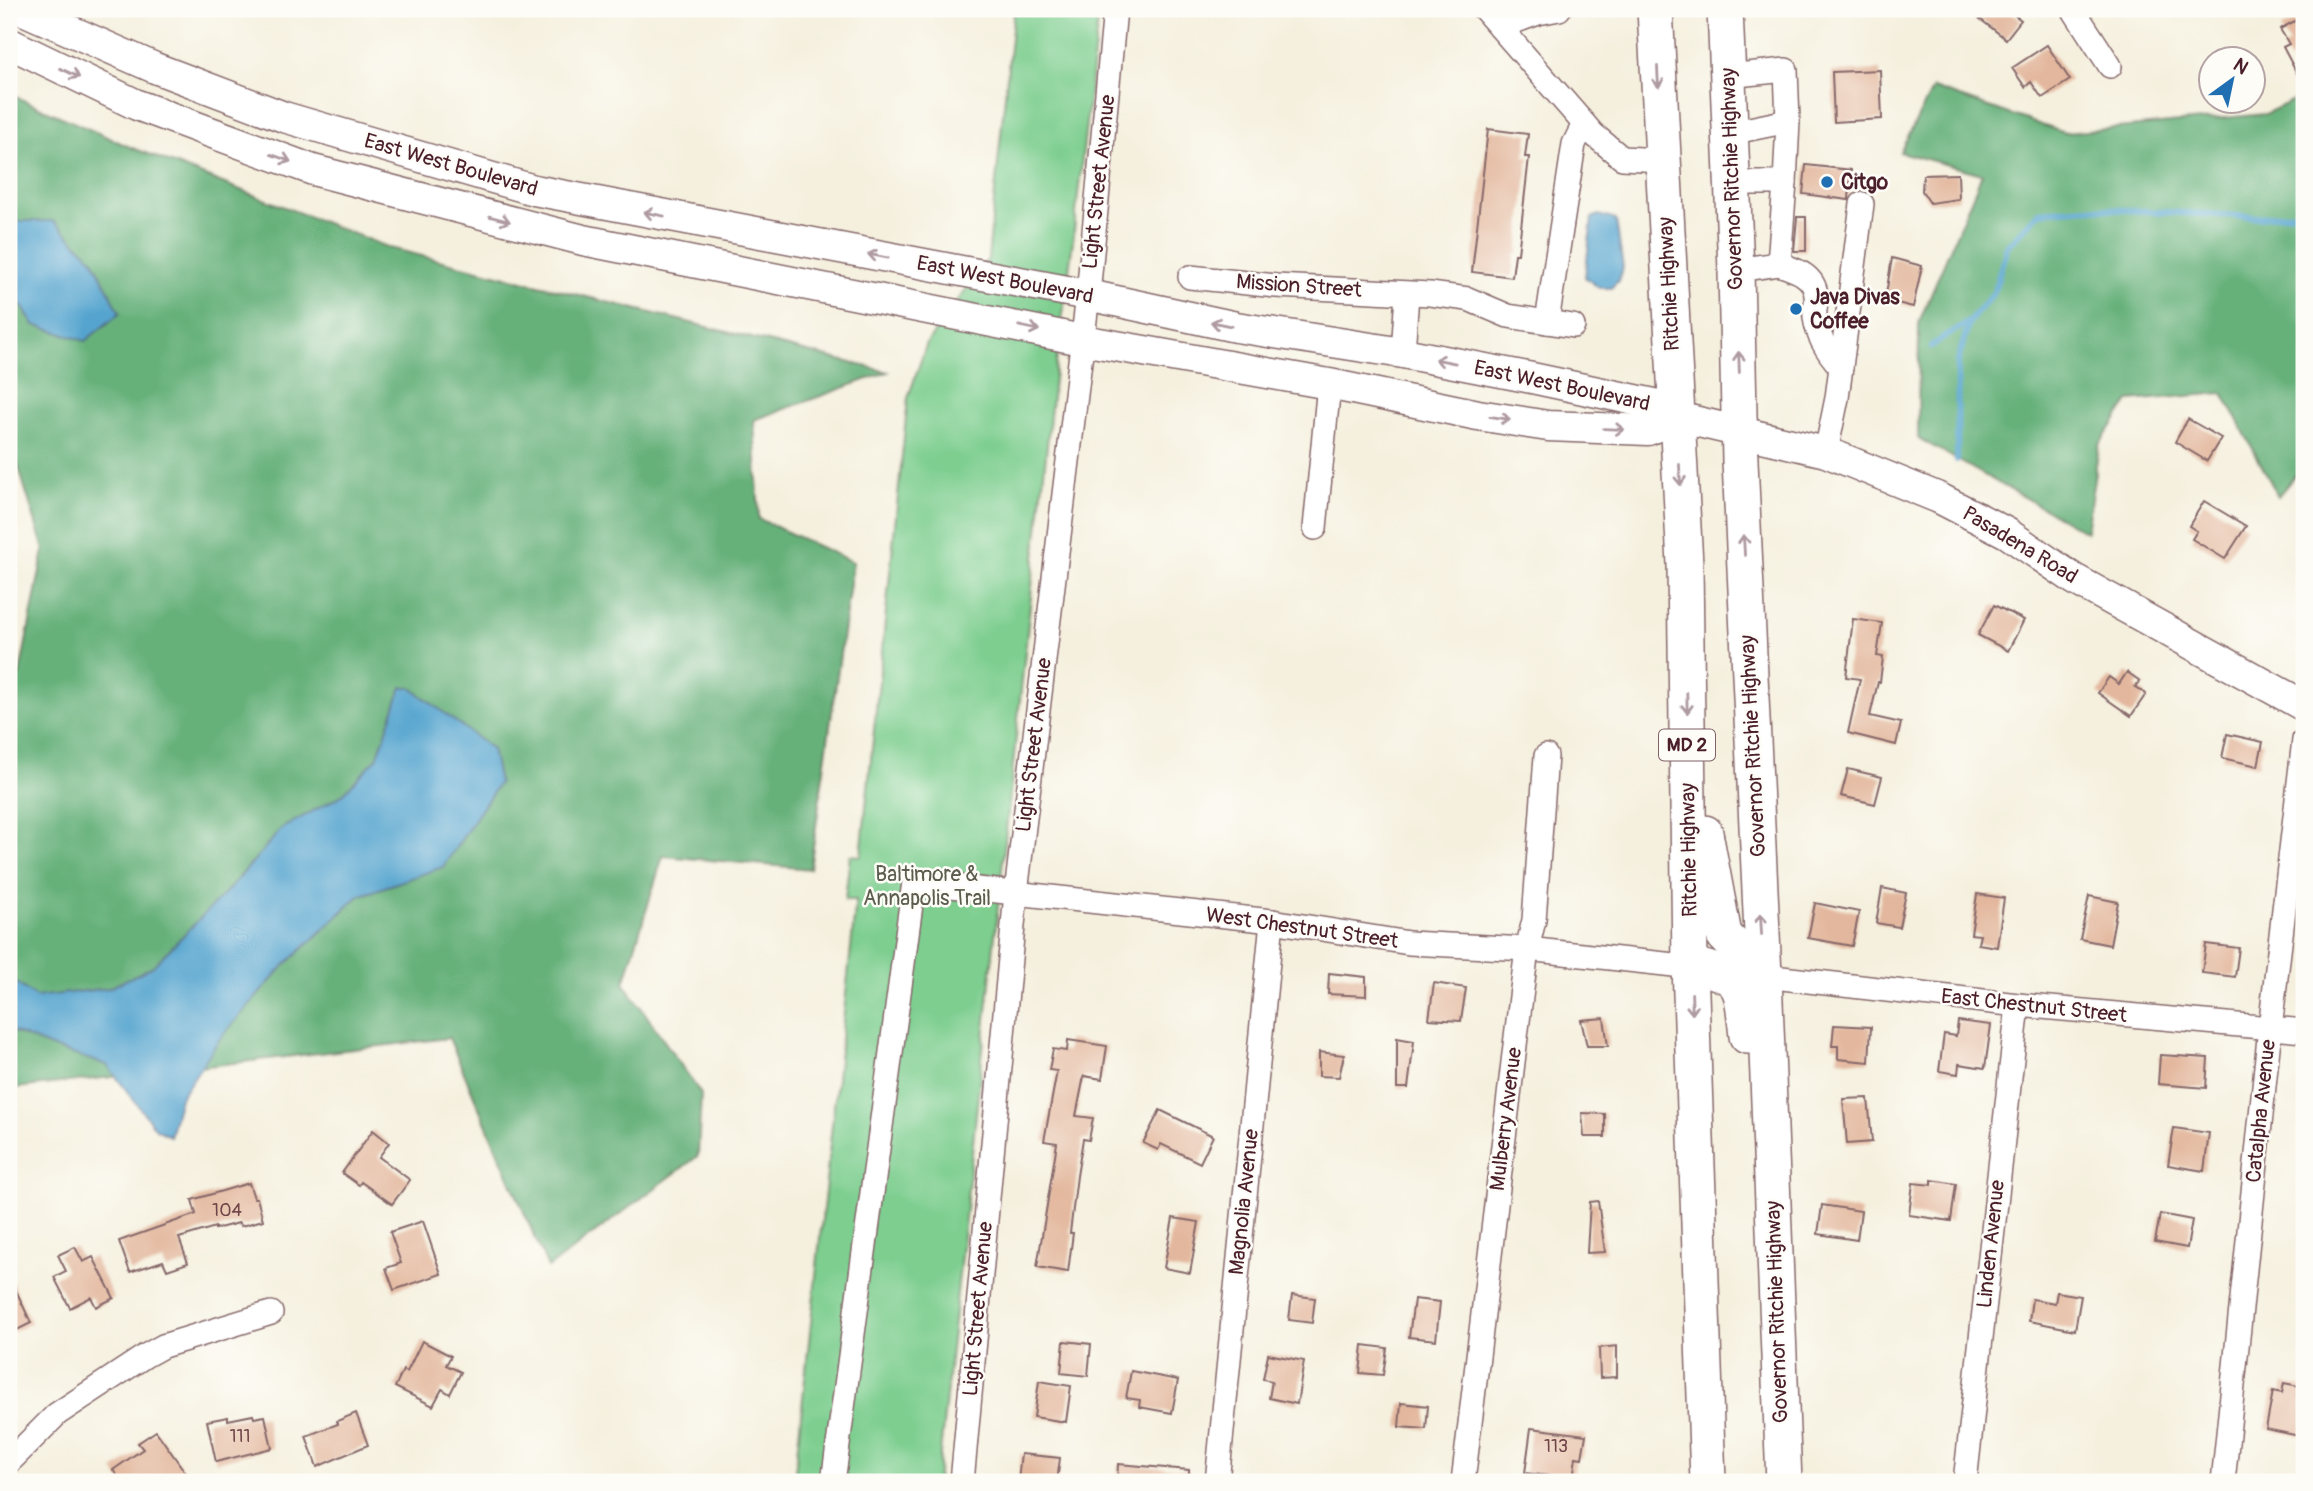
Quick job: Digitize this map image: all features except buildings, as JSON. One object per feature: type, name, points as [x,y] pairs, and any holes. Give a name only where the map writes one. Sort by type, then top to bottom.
[{"type":"highway","name":"Ritchie Highway","points":[[1655,9],[1685,564],[1690,965],[1708,1482]]},
{"type":"highway","name":"Governor Ritchie Highway","points":[[1725,9],[1736,270],[1740,475],[1764,975],[1784,1482]]},
{"type":"highway","points":[[1687,740],[1724,935],[1764,975]]},
{"type":"highway","points":[[1690,965],[1721,971],[1734,981],[1742,994],[1754,1096],[1773,1205]]},
{"type":"main road","name":"East West Boulevard","points":[[21,9],[155,68],[284,117],[534,190],[1088,295],[1236,327],[1403,353],[1654,404],[1677,417]]},
{"type":"main road","name":"East West Boulevard","points":[[9,43],[138,105],[313,170],[583,240],[1082,340],[1329,384],[1478,415],[1548,426],[1648,430],[1677,417]]},
{"type":"main road","name":"Pasadena Road","points":[[1677,417],[1826,452],[1939,498],[2007,533],[2074,579],[2304,706]]},
{"type":"street","name":"Light Street Avenue","points":[[962,1482],[1016,893],[1088,295],[1115,9]]},
{"type":"street","points":[[1484,9],[1593,134],[1622,158],[1662,160]]},
{"type":"street","points":[[1500,27],[1538,13],[1559,9]]},
{"type":"street","points":[[2073,9],[2110,66]]},
{"type":"street","points":[[1727,76],[1786,70],[1788,121],[1779,264]]},
{"type":"street","points":[[1730,133],[1788,121]]},
{"type":"street","points":[[1547,322],[1574,144],[1584,124]]},
{"type":"street","points":[[1732,183],[1785,183]]},
{"type":"street","points":[[1826,452],[1837,398],[1862,204]]},
{"type":"street","points":[[1736,270],[1779,264],[1799,271],[1810,279],[1816,292],[1815,319],[1828,353],[1841,366]]},
{"type":"street","name":"Mission Street","points":[[1190,277],[1276,286],[1468,299],[1508,316],[1573,326]]},
{"type":"street","points":[[1403,353],[1408,294]]},
{"type":"street","points":[[1315,528],[1329,384]]},
{"type":"street","name":"Catalpha Avenue","points":[[2223,1482],[2270,1028],[2304,740]]},
{"type":"street","name":"Mulberry Avenue","points":[[1463,1482],[1527,949],[1534,920],[1546,756]]},
{"type":"street","name":"West Chestnut Street","points":[[833,1482],[914,883],[1272,921],[1409,943],[1527,949],[1690,965]]},
{"type":"street","name":"Magnolia Avenue","points":[[1217,1482],[1272,921]]},
{"type":"street","name":"East Chestnut Street","points":[[1764,975],[2018,1005],[2304,1031]]},
{"type":"street","name":"Linden Avenue","points":[[1965,1482],[2018,1005]]},
{"type":"street","points":[[9,1462],[57,1414],[145,1356],[174,1342],[271,1313]]},
{"type":"green space","name":"Baltimore & Annapolis Trail","points":[[1014,9],[1099,9],[1054,379],[937,1482],[794,1482],[856,900],[845,900],[850,855],[861,856],[908,398],[927,343],[988,259]]},
{"type":"green space","points":[[1933,88],[2065,133],[2268,116],[2268,113],[2304,95],[2304,465],[2278,496],[2223,393],[2129,401],[2099,445],[2086,532],[1918,438],[1919,322],[1982,174],[1900,152]]},
{"type":"green space","points":[[9,94],[130,147],[390,248],[888,372],[754,420],[759,519],[853,562],[810,869],[663,856],[624,983],[701,1094],[698,1156],[548,1268],[449,1038],[9,1089],[9,694],[20,673],[44,550],[9,436]]},
{"type":"water","points":[[1599,215],[1616,220],[1623,268],[1619,280],[1611,288],[1599,288],[1585,277],[1592,218]]},
{"type":"water","points":[[9,221],[54,221],[93,259],[120,313],[85,341],[34,325],[9,287]]},
{"type":"water","points":[[402,687],[410,687],[492,749],[499,783],[443,867],[359,896],[282,968],[221,1037],[180,1098],[170,1136],[156,1129],[107,1065],[9,1030],[9,978],[36,997],[109,988],[152,967],[232,886],[282,828],[342,795],[377,758]]},
{"type":"waterway","points":[[1957,460],[1958,361],[1969,322],[1994,292],[2007,246],[2039,212],[2087,208],[2259,217],[2304,212]]},
{"type":"waterway","points":[[1931,346],[1968,322]]},
{"type":"place","name":"Citgo","points":[[1827,182]]},
{"type":"place","name":"Java Divas Coffee","points":[[1796,309]]}]
